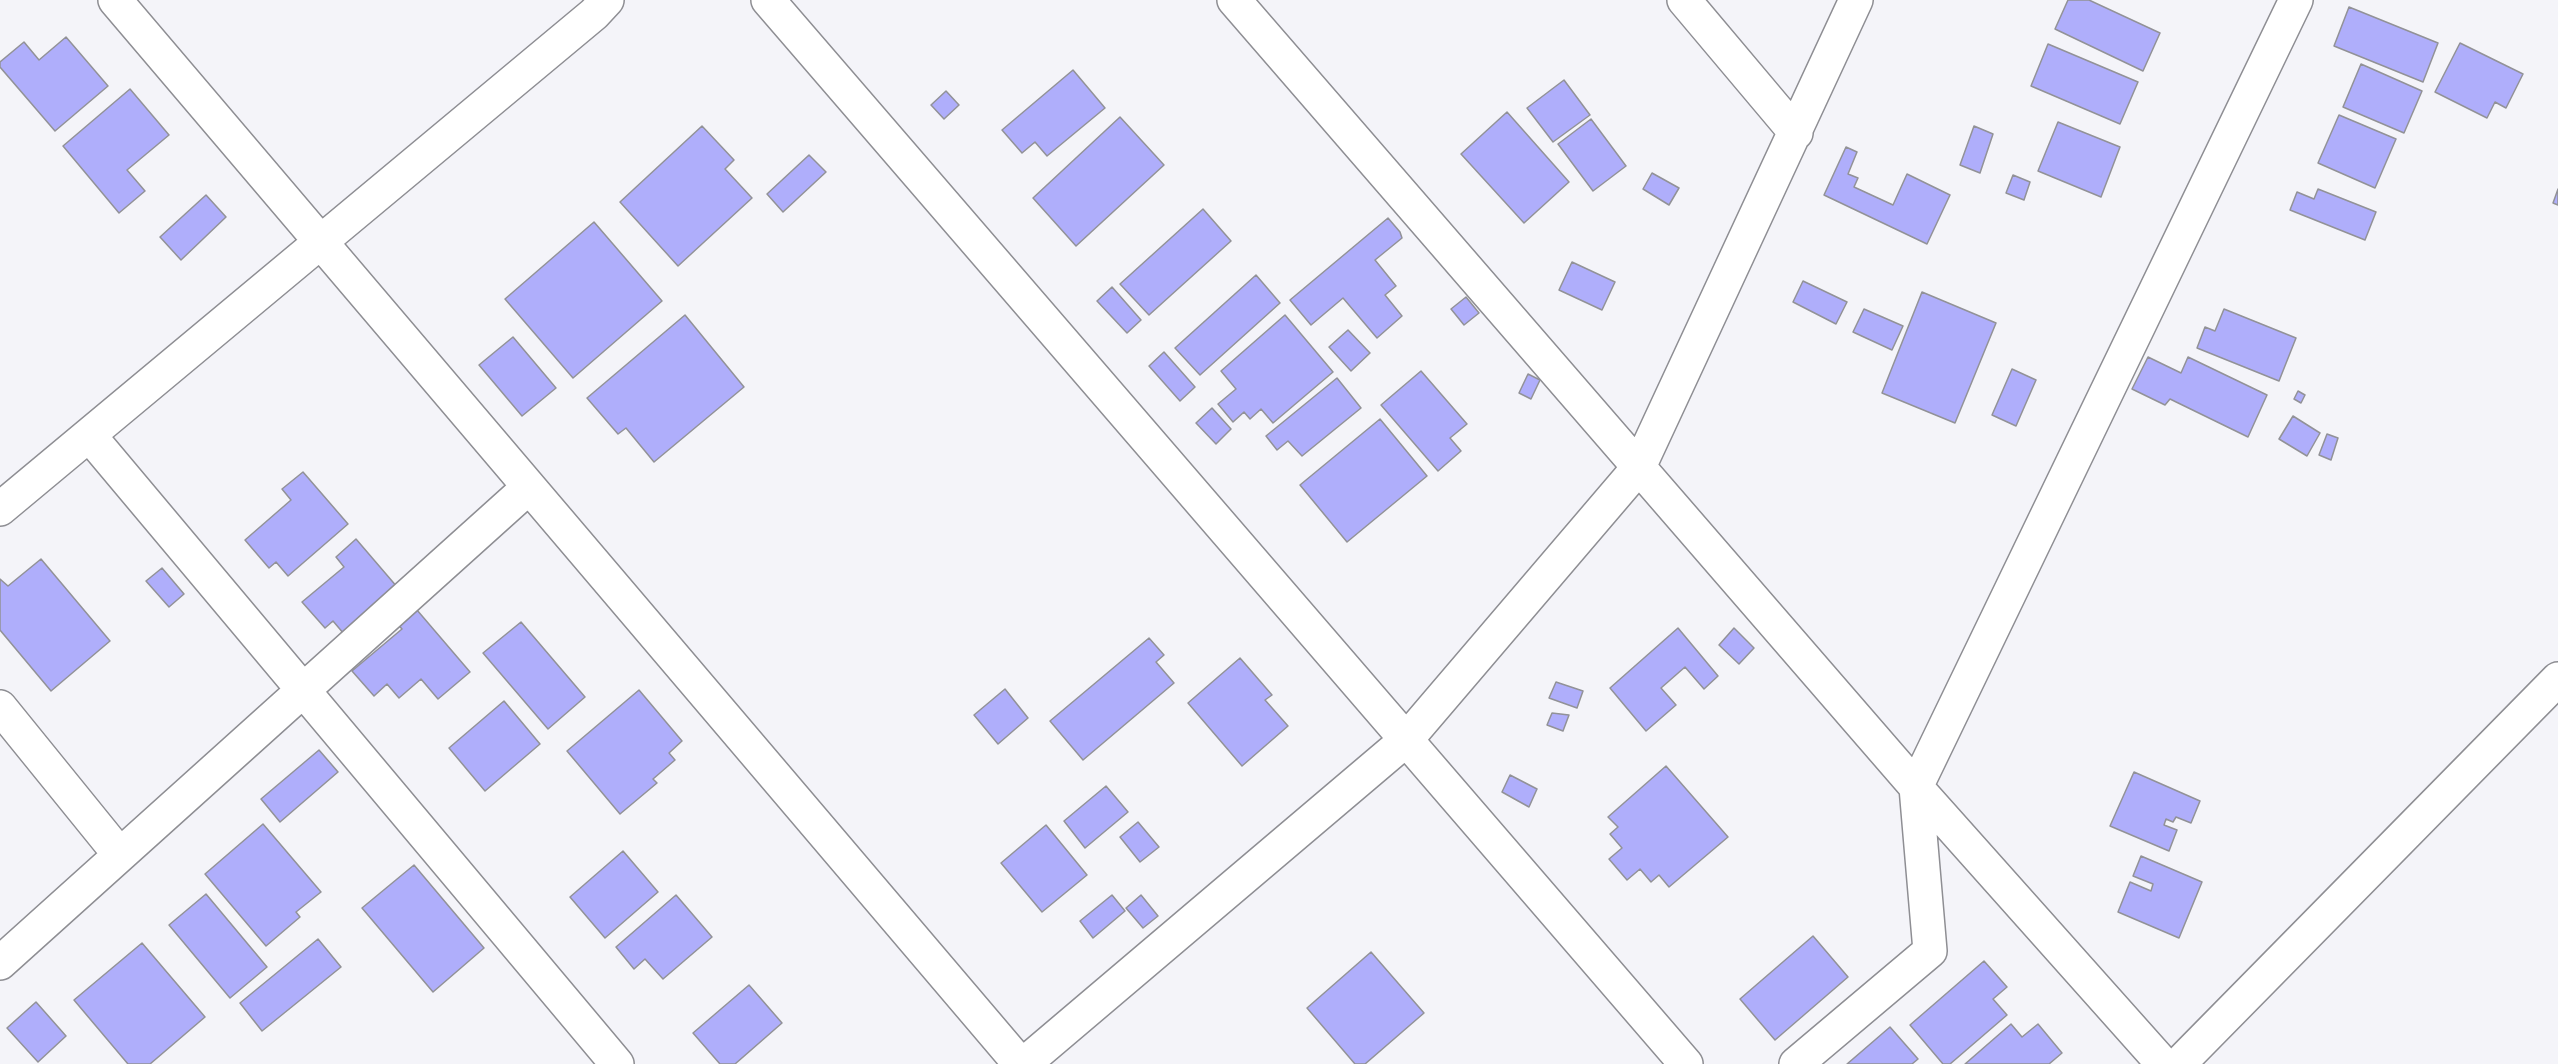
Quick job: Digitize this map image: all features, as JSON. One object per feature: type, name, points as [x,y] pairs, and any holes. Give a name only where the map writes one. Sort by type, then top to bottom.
[{"type":"street","points":[[115,0],[1022,1064],[1406,740],[1639,467],[1856,0]]},
{"type":"street","points":[[0,509],[594,14],[607,0]]},
{"type":"street","points":[[768,0],[1686,1064]]},
{"type":"street","points":[[1234,0],[1916,787],[2163,1064]]},
{"type":"street","points":[[1684,0],[1796,133]]},
{"type":"street","points":[[1797,1064],[1930,951],[1916,787],[2296,0]]},
{"type":"street","points":[[89,435],[617,1064]]},
{"type":"street","points":[[0,963],[529,487]]},
{"type":"street","points":[[2179,1064],[2558,679]]},
{"type":"street","points":[[0,707],[120,855]]},
{"type":"building","points":[[2068,0],[2089,0],[2160,33],[2143,71],[2055,29]]},
{"type":"building","points":[[2349,7],[2438,43],[2423,82],[2334,46]]},
{"type":"building","points":[[66,37],[108,86],[55,131],[0,67],[0,62],[24,42],[39,60]]},
{"type":"building","points":[[2460,43],[2523,74],[2506,108],[2495,102],[2487,118],[2435,92]]},
{"type":"building","points":[[2048,44],[2138,82],[2120,124],[2031,86]]},
{"type":"building","points":[[2361,64],[2422,91],[2404,133],[2343,107]]},
{"type":"building","points":[[1073,70],[1105,108],[1047,156],[1035,142],[1022,153],[1002,130]]},
{"type":"building","points":[[1564,80],[1590,115],[1553,142],[1527,108]]},
{"type":"building","points":[[130,89],[169,135],[127,170],[145,191],[119,213],[63,146]]},
{"type":"building","points":[[946,91],[959,105],[944,119],[931,105]]},
{"type":"building","points":[[1507,112],[1569,182],[1524,223],[1461,154]]},
{"type":"building","points":[[2339,115],[2396,139],[2375,188],[2318,163]]},
{"type":"building","points":[[1120,117],[1164,165],[1076,246],[1033,198]]},
{"type":"building","points":[[1591,119],[1626,166],[1593,191],[1558,144]]},
{"type":"building","points":[[2058,122],[2120,147],[2101,197],[2038,171]]},
{"type":"building","points":[[702,126],[734,160],[725,169],[752,198],[678,266],[620,202]]},
{"type":"building","points":[[1974,126],[1993,134],[1980,173],[1960,165]]},
{"type":"building","points":[[1846,147],[1857,152],[1848,174],[1858,178],[1854,187],[1893,205],[1907,174],[1950,195],[1927,244],[1824,195]]},
{"type":"building","points":[[809,155],[826,172],[783,212],[767,194]]},
{"type":"building","points":[[1652,173],[1679,188],[1669,205],[1643,189]]},
{"type":"building","points":[[2013,175],[2030,182],[2024,200],[2006,193]]},
{"type":"building","points":[[2318,189],[2376,212],[2365,240],[2290,210],[2297,192],[2314,199]]},
{"type":"building","points":[[2558,189],[2558,205],[2553,203]]},
{"type":"building","points":[[206,195],[226,217],[181,260],[160,237]]},
{"type":"building","points":[[1203,209],[1231,241],[1149,315],[1120,284]]},
{"type":"building","points":[[1388,218],[1400,232],[1402,238],[1375,260],[1396,286],[1385,295],[1402,316],[1377,338],[1343,298],[1311,325],[1290,300]]},
{"type":"building","points":[[594,222],[662,301],[573,378],[505,299]]},
{"type":"building","points":[[1572,262],[1615,282],[1602,310],[1559,290]]},
{"type":"building","points":[[1256,275],[1280,303],[1200,375],[1175,348]]},
{"type":"building","points":[[1803,281],[1847,302],[1836,324],[1793,302]]},
{"type":"building","points":[[1112,287],[1141,320],[1127,333],[1097,301]]},
{"type":"building","points":[[1922,292],[1996,323],[1955,423],[1882,393]]},
{"type":"building","points":[[1466,297],[1479,313],[1464,325],[1451,309]]},
{"type":"building","points":[[1864,309],[1903,326],[1892,350],[1853,332]]},
{"type":"building","points":[[2224,309],[2296,338],[2279,381],[2197,348],[2205,327],[2215,331]]},
{"type":"building","points":[[685,315],[744,387],[654,462],[626,428],[618,434],[587,398]]},
{"type":"building","points":[[1285,315],[1333,372],[1273,423],[1261,409],[1250,419],[1244,412],[1233,422],[1218,404],[1236,389],[1221,371]]},
{"type":"building","points":[[1348,330],[1370,353],[1351,371],[1329,347]]},
{"type":"building","points":[[513,337],[556,388],[522,416],[479,365]]},
{"type":"building","points":[[1164,352],[1195,387],[1180,401],[1149,366]]},
{"type":"building","points":[[2148,357],[2181,373],[2188,357],[2267,395],[2248,437],[2170,399],[2165,405],[2132,389]]},
{"type":"building","points":[[2012,369],[2036,380],[2016,426],[1992,415]]},
{"type":"building","points":[[1421,371],[1467,424],[1450,438],[1461,451],[1438,471],[1381,405]]},
{"type":"building","points":[[1528,374],[1540,380],[1531,399],[1519,393]]},
{"type":"building","points":[[1337,378],[1361,408],[1302,456],[1288,441],[1277,450],[1266,436]]},
{"type":"building","points":[[2298,391],[2305,395],[2301,403],[2294,399]]},
{"type":"building","points":[[1212,408],[1231,429],[1216,444],[1196,423]]},
{"type":"building","points":[[2293,416],[2320,433],[2307,456],[2279,439]]},
{"type":"building","points":[[1380,419],[1427,476],[1347,542],[1300,485]]},
{"type":"building","points":[[2327,434],[2338,438],[2331,460],[2319,455]]},
{"type":"building","points":[[303,472],[348,524],[288,576],[276,562],[269,568],[245,540],[291,500],[282,489]]},
{"type":"building","points":[[356,539],[398,588],[344,634],[333,621],[325,628],[302,602],[344,567],[336,557]]},
{"type":"building","points":[[41,559],[110,641],[51,691],[0,630],[0,579],[8,586]]},
{"type":"building","points":[[162,568],[184,594],[169,607],[146,581]]},
{"type":"building","points":[[411,603],[470,672],[438,699],[421,679],[399,698],[387,684],[374,696],[352,671],[402,629],[393,619]]},
{"type":"building","points":[[521,622],[585,697],[548,729],[483,653]]},
{"type":"building","points":[[1678,628],[1718,676],[1704,689],[1685,667],[1661,688],[1676,705],[1646,731],[1610,688]]},
{"type":"building","points":[[1734,628],[1754,648],[1739,664],[1719,645]]},
{"type":"building","points":[[1149,638],[1164,655],[1156,662],[1174,683],[1083,760],[1050,721]]},
{"type":"building","points":[[1240,658],[1272,695],[1265,700],[1288,726],[1242,766],[1188,703]]},
{"type":"building","points":[[1556,682],[1583,691],[1577,708],[1549,698]]},
{"type":"building","points":[[1005,689],[1028,718],[998,744],[974,715]]},
{"type":"building","points":[[639,690],[682,741],[669,753],[675,760],[653,779],[657,783],[620,814],[567,751]]},
{"type":"building","points":[[504,701],[540,744],[485,791],[449,748]]},
{"type":"building","points":[[1552,713],[1569,715],[1563,731],[1547,725]]},
{"type":"building","points":[[319,750],[338,772],[280,822],[261,799]]},
{"type":"building","points":[[1666,766],[1728,837],[1669,887],[1659,875],[1651,882],[1640,869],[1627,880],[1609,859],[1622,848],[1610,834],[1618,827],[1608,817]]},
{"type":"building","points":[[2134,772],[2200,801],[2191,823],[2176,817],[2173,822],[2166,819],[2164,825],[2177,830],[2169,851],[2110,826]]},
{"type":"building","points":[[1510,775],[1537,789],[1529,807],[1502,792]]},
{"type":"building","points":[[1106,786],[1128,812],[1085,848],[1064,821]]},
{"type":"building","points":[[1138,822],[1159,847],[1140,862],[1120,837]]},
{"type":"building","points":[[263,824],[321,892],[296,912],[300,917],[266,946],[205,874]]},
{"type":"building","points":[[1046,825],[1087,875],[1042,912],[1001,863]]},
{"type":"building","points":[[623,851],[658,892],[605,938],[570,897]]},
{"type":"building","points":[[2141,856],[2202,882],[2179,938],[2118,912],[2130,882],[2151,891],[2153,884],[2133,876]]},
{"type":"building","points":[[414,865],[484,948],[433,992],[362,908]]},
{"type":"building","points":[[206,894],[267,967],[230,998],[169,925]]},
{"type":"building","points":[[676,895],[712,937],[663,979],[645,959],[634,969],[616,947]]},
{"type":"building","points":[[1112,895],[1125,911],[1093,938],[1080,921]]},
{"type":"building","points":[[1141,895],[1158,916],[1143,928],[1126,908]]},
{"type":"building","points":[[1813,936],[1848,977],[1775,1040],[1740,999]]},
{"type":"building","points":[[318,939],[341,967],[262,1031],[240,1003]]},
{"type":"building","points":[[142,943],[205,1017],[150,1064],[128,1064],[74,1000]]},
{"type":"building","points":[[1371,952],[1424,1013],[1365,1064],[1355,1064],[1307,1008]]},
{"type":"building","points":[[1984,961],[2007,987],[1993,999],[2007,1015],[1950,1064],[1943,1064],[1910,1025]]},
{"type":"building","points":[[749,985],[782,1023],[735,1064],[720,1064],[693,1033]]},
{"type":"building","points":[[36,1002],[66,1036],[38,1062],[7,1028]]},
{"type":"building","points":[[2011,1024],[2022,1037],[2038,1024],[2062,1053],[2049,1064],[1965,1064]]},
{"type":"building","points":[[1890,1027],[1918,1059],[1912,1064],[1847,1064]]}]
